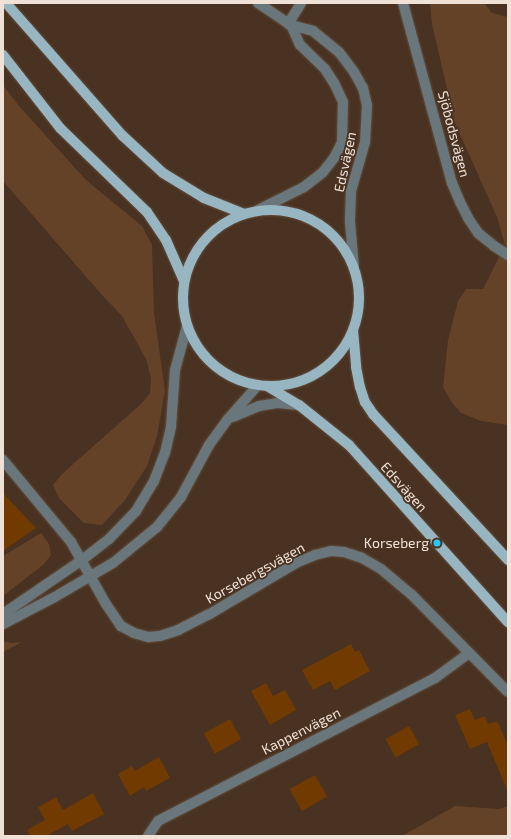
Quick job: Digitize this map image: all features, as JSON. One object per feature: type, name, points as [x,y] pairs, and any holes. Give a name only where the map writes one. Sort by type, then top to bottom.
[{"type":"main road","points":[[6,3],[123,136],[163,173],[204,198],[244,214]]},
{"type":"main road","points":[[3,55],[60,128],[147,212],[166,240],[184,281]]},
{"type":"main road","points":[[258,210],[292,212],[311,219],[322,226],[342,245],[354,268],[359,293],[358,312],[353,330],[339,353],[319,371],[294,383],[263,386],[235,379],[214,366],[198,348],[187,326],[183,304],[184,281],[190,262],[200,245],[220,226],[244,214],[258,210]]},
{"type":"main road","name":"Edsvägen","points":[[353,330],[356,367],[360,387],[365,402],[373,414],[508,560]]},
{"type":"main road","name":"Edsvägen","points":[[263,386],[299,405],[348,445],[508,622]]},
{"type":"street","name":"Edsvägen","points":[[258,3],[290,25],[313,31],[339,52],[354,72],[363,88],[367,104],[365,142],[351,191],[350,222],[354,268]]},
{"type":"street","points":[[290,25],[301,3]]},
{"type":"street","name":"Sjöbodsvägen","points":[[403,3],[452,183],[468,218],[478,233],[508,255]]},
{"type":"street","name":"Edsvägen","points":[[258,210],[304,187],[322,172],[334,158],[342,142],[343,102],[325,69],[300,45],[290,25]]},
{"type":"street","points":[[3,614],[82,560],[109,539],[136,511],[154,481],[165,453],[171,427],[175,370],[187,326]]},
{"type":"street","points":[[3,624],[92,576],[134,548],[157,527],[181,497],[209,445],[228,419],[263,386]]},
{"type":"street","points":[[228,419],[259,406],[277,403],[299,405]]},
{"type":"street","name":"Korsebergsvägen","points":[[3,460],[71,542],[92,576],[106,604],[121,626],[134,633],[148,637],[160,636],[178,630],[208,615],[296,563],[315,555],[331,551],[344,552],[362,558],[381,569],[412,595],[508,692]]},
{"type":"street","name":"Kappenvägen","points":[[148,836],[158,821],[435,678],[469,652]]},
{"type":"shaded area","points":[[430,3],[484,3],[492,13],[508,17],[508,425],[481,421],[461,413],[453,404],[443,387],[448,340],[458,301],[466,289],[483,289],[505,245],[497,217],[455,123],[432,24]]},
{"type":"shaded area","points":[[3,85],[19,106],[86,180],[142,226],[152,245],[154,313],[165,391],[157,436],[147,466],[125,500],[102,525],[84,523],[59,498],[53,485],[62,474],[142,403],[150,393],[151,378],[146,359],[122,316],[3,181]]},
{"type":"shaded area","points":[[41,533],[49,544],[51,555],[43,565],[3,596],[3,556]]},
{"type":"shaded area","points":[[3,641],[12,643],[22,642],[3,652]]},
{"type":"shaded area","points":[[455,806],[499,809],[508,806],[508,836],[402,836]]},
{"type":"building","points":[[3,493],[36,528],[3,551]]},
{"type":"building","points":[[351,644],[355,652],[359,650],[370,671],[335,690],[330,681],[313,690],[302,670]]},
{"type":"building","points":[[266,683],[273,696],[285,690],[296,710],[270,725],[251,691]]},
{"type":"building","points":[[470,709],[475,720],[485,716],[488,724],[497,721],[508,745],[508,792],[487,742],[470,749],[455,715]]},
{"type":"building","points":[[230,719],[241,739],[215,754],[204,734]]},
{"type":"building","points":[[409,726],[419,744],[396,757],[385,739]]},
{"type":"building","points":[[159,757],[170,778],[146,791],[144,787],[130,796],[118,774],[132,766],[135,771]]},
{"type":"building","points":[[315,775],[327,797],[302,811],[290,789]]},
{"type":"building","points":[[93,793],[104,814],[72,831],[68,824],[46,836],[30,836],[27,830],[45,820],[38,807],[56,797],[63,810]]},
{"type":"place","name":"Korseberg","points":[[437,543]]}]
